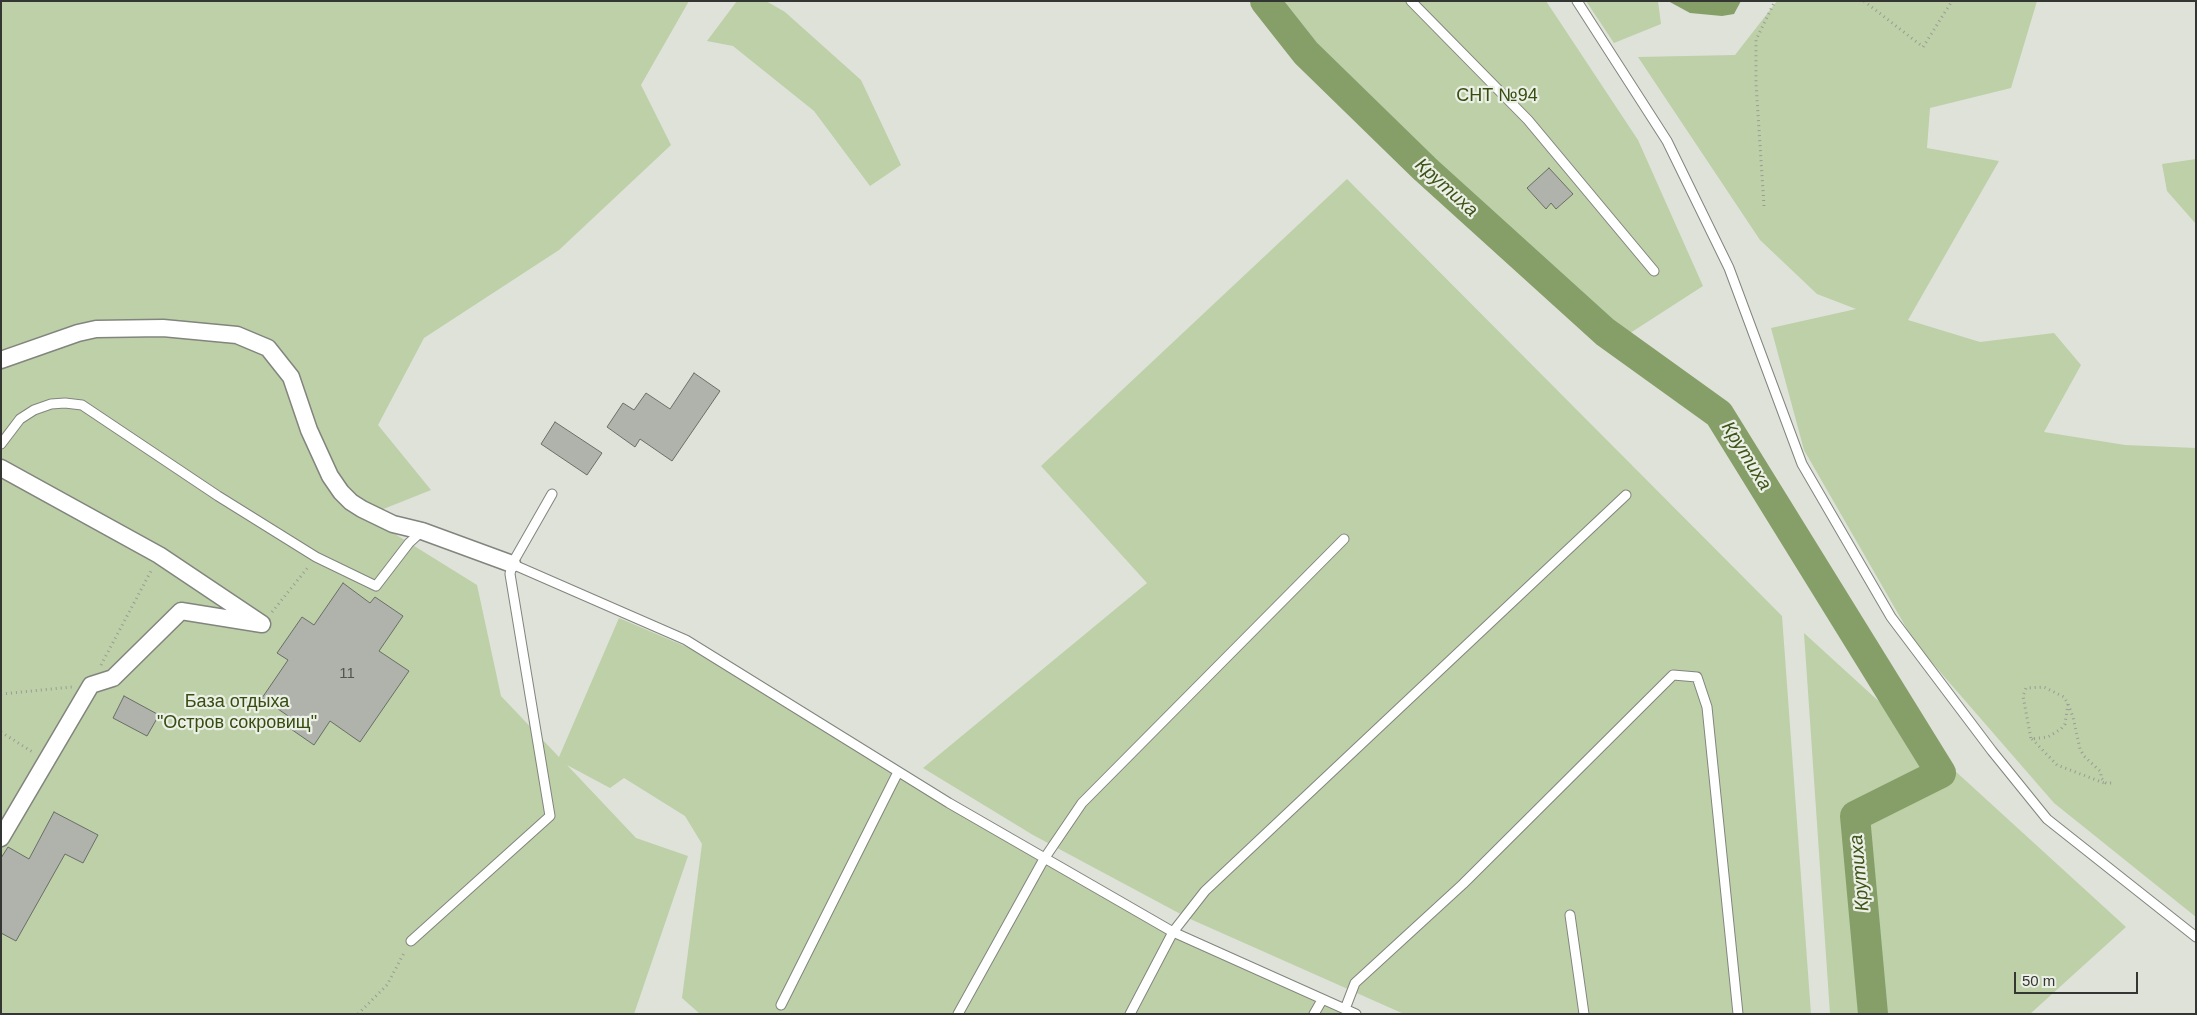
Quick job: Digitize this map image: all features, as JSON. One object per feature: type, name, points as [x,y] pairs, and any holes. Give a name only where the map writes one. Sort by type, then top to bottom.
[{"type":"street","points":[[1,360],[78,333],[96,329],[163,328],[237,335],[268,348],[291,377],[313,437],[330,476],[341,492],[362,509],[393,524],[422,531],[512,564]]},
{"type":"street","points":[[1,468],[159,555],[262,624]]},
{"type":"street","points":[[1,838],[91,685],[113,678],[181,611],[262,624]]},
{"type":"lane","points":[[1411,1],[1528,120],[1654,272]]},
{"type":"lane","points":[[1577,1],[1667,141],[1729,268],[1802,464],[1891,617],[1992,751],[2047,819],[2196,937]]},
{"type":"lane","points":[[1,444],[20,419],[34,410],[51,404],[65,403],[82,406],[218,496],[316,557],[376,586],[409,543],[422,531]]},
{"type":"lane","points":[[411,941],[550,816],[510,574],[512,564],[552,494]]},
{"type":"lane","points":[[1130,1014],[1173,932],[1205,891],[1626,495]]},
{"type":"lane","points":[[958,1014],[1044,859],[1082,803],[1344,540]]},
{"type":"lane","points":[[512,564],[686,640],[898,772],[1044,859],[1173,932],[1356,1014]]},
{"type":"lane","points":[[1345,1009],[1355,983],[1463,884],[1673,675],[1697,677],[1707,707],[1738,1014]]},
{"type":"lane","points":[[781,1005],[898,772]]},
{"type":"lane","points":[[1570,915],[1584,1014]]},
{"type":"lane","points":[[1314,1014],[1322,1000]]},
{"type":"path","points":[[1764,206],[1756,83],[1756,40],[1775,1]]},
{"type":"path","points":[[1864,1],[1923,48],[1952,1]]},
{"type":"path","points":[[1,694],[91,685],[159,555]]},
{"type":"path","points":[[262,624],[316,557]]},
{"type":"path","points":[[2106,783],[2101,778],[2101,772],[2089,762],[2080,749],[2073,717],[2064,697],[2044,686],[2026,688],[2023,696],[2031,739],[2057,765],[2106,783],[2112,783]]},
{"type":"path","points":[[2031,739],[2048,737],[2061,729],[2065,724],[2068,704]]},
{"type":"path","points":[[1,732],[46,761]]},
{"type":"path","points":[[358,1014],[386,986],[411,941]]},
{"type":"green space","name":"База отдыха \"Остров сокровищ\"","points":[[1,1],[689,1],[641,85],[671,145],[559,250],[424,338],[378,425],[431,490],[366,516],[477,585],[501,696],[559,757],[619,618],[694,650],[1147,923],[1352,1014],[700,1014],[682,998],[702,844],[685,816],[624,778],[610,788],[567,765],[636,838],[688,856],[634,1014],[1,1014]]},
{"type":"green space","points":[[737,1],[766,1],[785,12],[861,80],[901,165],[870,186],[814,111],[733,46],[707,41]]},
{"type":"green space","name":"СНТ №94","points":[[1272,1],[1546,1],[1638,140],[1703,286],[1624,337],[1317,60]]},
{"type":"green space","points":[[1586,1],[1658,1],[1661,24],[1614,43]]},
{"type":"green space","points":[[1777,1],[2037,1],[2011,88],[1930,108],[1927,148],[1999,161],[1908,320],[1980,342],[2054,333],[2081,365],[2044,432],[2125,445],[2196,448],[2196,917],[2054,803],[1915,643],[1804,450],[1771,328],[1856,309],[1817,294],[1760,240],[1638,57],[1735,55]]},
{"type":"green space","points":[[2196,159],[2196,224],[2167,191],[2162,164]]},
{"type":"green space","points":[[1347,179],[1782,616],[1811,1014],[1404,1014],[1188,918],[1033,835],[923,768],[1147,583],[1041,466]]},
{"type":"green space","points":[[1804,633],[2126,927],[2030,1014],[1830,1014]]},
{"type":"shaded area","points":[[1668,1],[1741,1],[1734,14],[1722,16],[1690,13]]},
{"type":"building","points":[[1549,168],[1573,194],[1556,209],[1551,203],[1546,209],[1527,188]]},
{"type":"building","points":[[694,373],[720,391],[672,461],[640,439],[635,447],[607,427],[623,403],[634,410],[646,393],[670,409]]},
{"type":"building","points":[[555,422],[602,453],[587,475],[541,444]]},
{"type":"building","points":[[343,583],[370,603],[375,597],[403,616],[379,651],[409,671],[360,742],[330,721],[314,745],[288,727],[294,720],[262,698],[288,660],[277,653],[302,617],[314,625]]},
{"type":"building","points":[[124,696],[159,715],[147,736],[113,718]]},
{"type":"building","points":[[54,812],[98,835],[83,863],[65,854],[16,941],[1,933],[1,858],[8,847],[29,859]]},
{"type":"waterway","name":"Крутиха","points":[[1265,1],[1306,53],[1425,169],[1605,332],[1719,414],[1941,773],[1855,816],[1873,1014]]}]
